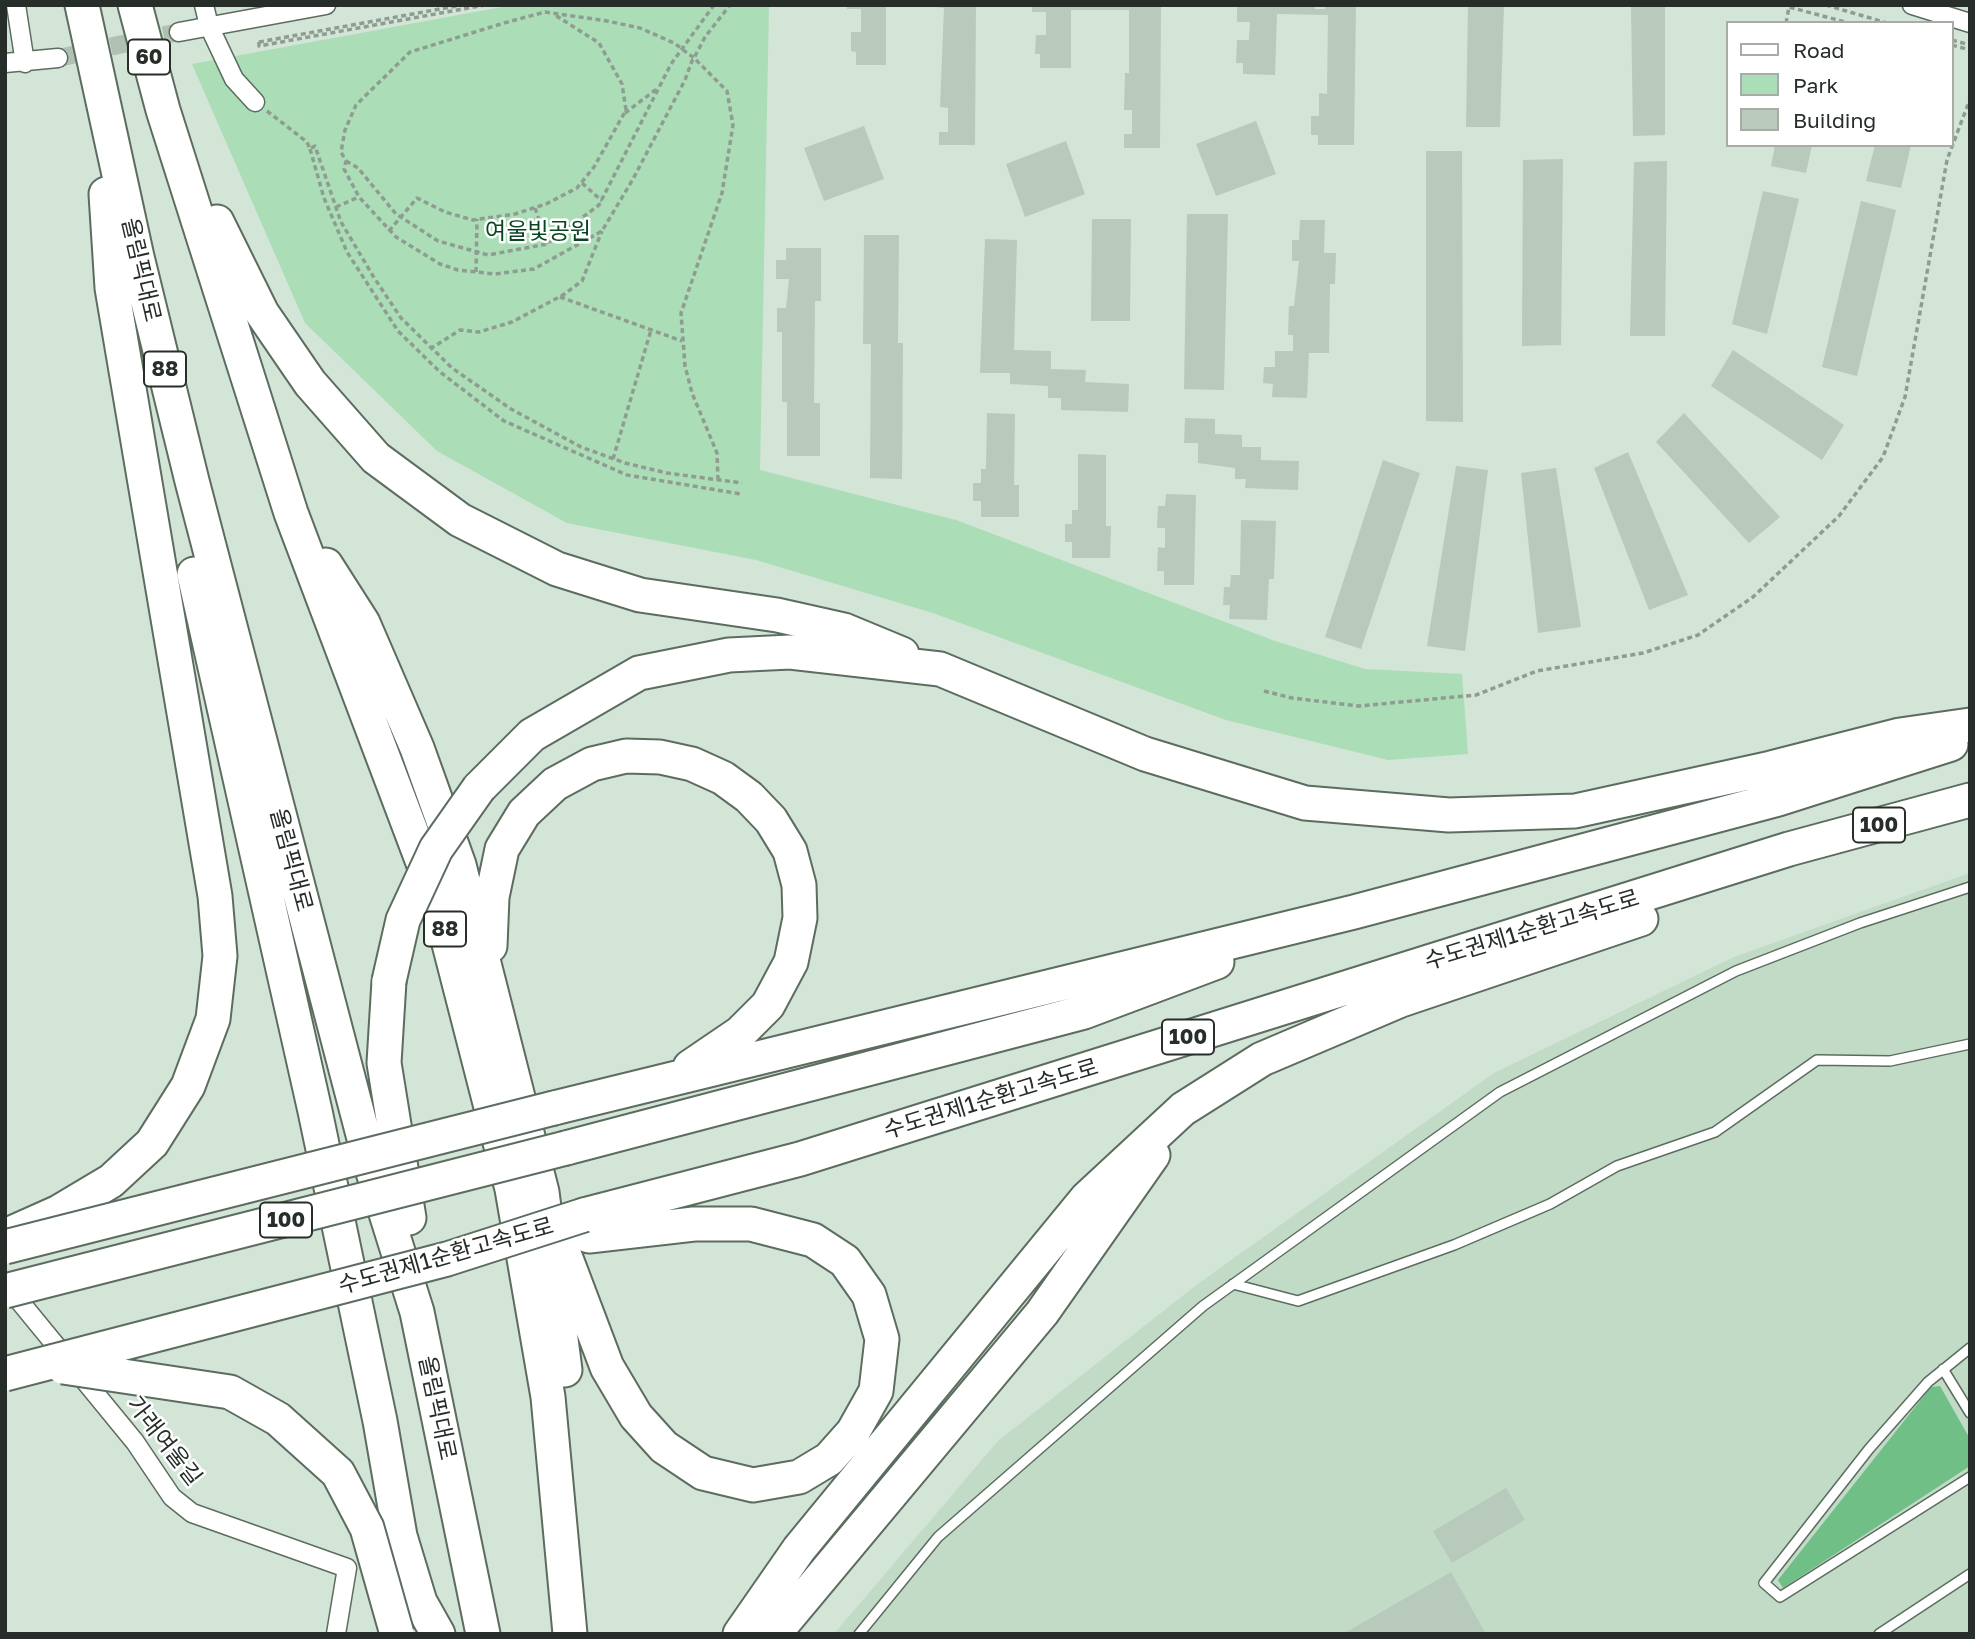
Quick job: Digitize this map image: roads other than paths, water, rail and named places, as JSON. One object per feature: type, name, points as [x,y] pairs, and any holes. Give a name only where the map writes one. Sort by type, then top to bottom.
[{"type":"highway","name":"60","points":[[82,5],[99,86]]},
{"type":"highway","name":"60","points":[[135,5],[163,110]]},
{"type":"highway","name":"올림픽대로","points":[[99,86],[137,257],[192,481],[372,1169],[417,1312],[483,1634]]},
{"type":"highway","points":[[5,1236],[59,1212],[111,1181],[152,1143],[188,1086],[213,1019],[220,956],[215,897],[112,288],[99,86]]},
{"type":"highway","points":[[163,110],[262,313],[310,383],[376,458],[460,520],[557,569],[640,595],[777,615],[844,631],[1145,754],[1305,803],[1449,815],[1575,811],[1771,768],[1900,735],[1970,725]]},
{"type":"highway","name":"88","points":[[163,110],[291,513],[439,905],[509,1175],[548,1397],[570,1634]]},
{"type":"highway","points":[[137,257],[154,395],[315,1111],[380,1421],[400,1536],[420,1602],[438,1634]]},
{"type":"highway","points":[[291,513],[363,623],[417,748],[459,865],[542,1192],[607,1367],[636,1416],[664,1447],[703,1474],[753,1485],[799,1477],[828,1459],[853,1432],[876,1391],[882,1339],[869,1295],[845,1261],[813,1240],[751,1224],[587,1226]]},
{"type":"highway","points":[[417,1312],[410,1221],[384,1063],[389,981],[403,919],[436,849],[479,788],[532,735],[639,673],[729,655],[790,652],[940,669]]},
{"type":"highway","name":"100","points":[[5,1247],[554,1108],[1354,912],[1778,799],[1970,738]]},
{"type":"highway","points":[[489,983],[492,897],[502,849],[524,813],[555,784],[592,764],[626,756],[692,764],[723,778],[749,797],[771,820],[790,851],[799,885],[800,918],[791,962],[768,1005],[740,1033],[672,1079]]},
{"type":"highway","name":"수도권제1순환고속도로","points":[[5,1374],[447,1259],[587,1226],[1789,849],[1970,800]]},
{"type":"highway","points":[[740,1634],[799,1549],[1087,1198],[1183,1109],[1275,1053],[1401,1000],[1656,914],[1789,849]]},
{"type":"highway","name":"100","points":[[5,1291],[566,1149],[1084,1012],[1354,912]]},
{"type":"highway","points":[[774,1634],[1042,1313],[1183,1109]]},
{"type":"highway","points":[[542,1192],[574,1440],[567,1592]]},
{"type":"highway","points":[[43,1366],[97,1371],[230,1392],[278,1419],[338,1473],[367,1528],[397,1634]]},
{"type":"street","points":[[16,5],[25,63]]},
{"type":"street","points":[[204,5],[209,26],[234,79],[255,102]]},
{"type":"street","points":[[178,32],[326,5]]},
{"type":"street","points":[[1912,5],[1970,23]]},
{"type":"street","points":[[5,63],[58,58]]},
{"type":"street","name":"가래여울길","points":[[5,1284],[135,1442],[172,1497],[192,1513],[347,1568],[336,1634]]},
{"type":"lane","points":[[859,1634],[938,1537],[1203,1306],[1500,1092],[1736,971],[1860,923],[1970,887]]},
{"type":"lane","points":[[1233,1284],[1298,1301],[1454,1245],[1550,1203],[1617,1166],[1715,1132],[1817,1060],[1890,1060],[1970,1044]]},
{"type":"lane","points":[[1970,1348],[1943,1369],[1869,1449],[1763,1583],[1780,1597],[1970,1477]]},
{"type":"lane","points":[[1943,1369],[1970,1413]]},
{"type":"lane","points":[[1880,1634],[1970,1574]]},
{"type":"tunnel","points":[[58,58],[179,32]]},
{"type":"park label","name":"여울빛공원","points":[[538,232]]}]
